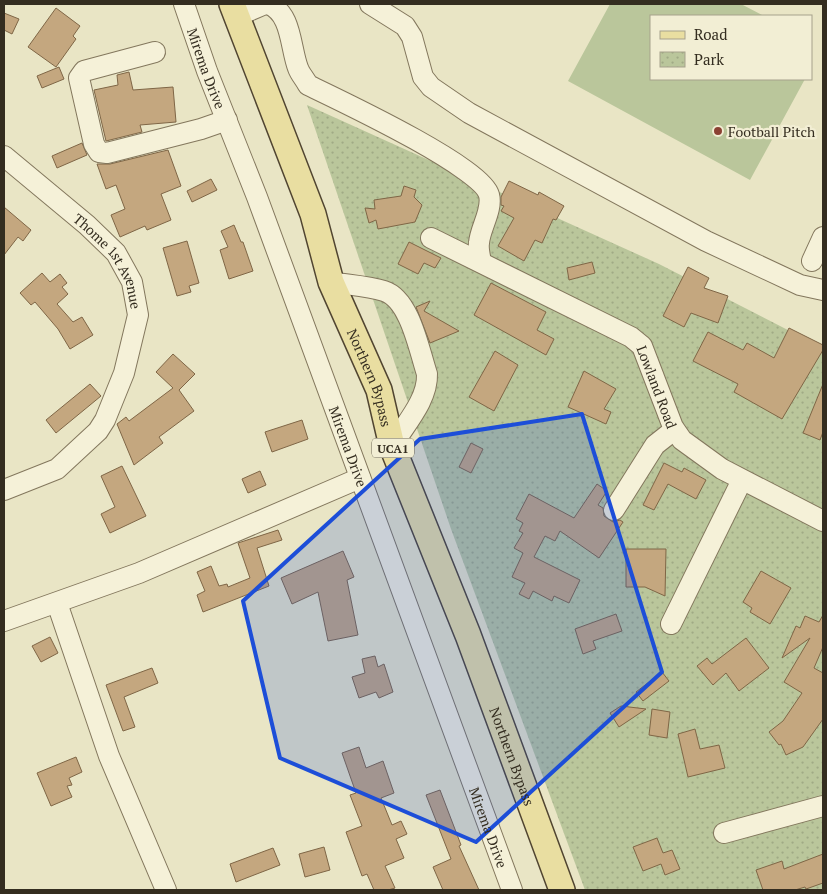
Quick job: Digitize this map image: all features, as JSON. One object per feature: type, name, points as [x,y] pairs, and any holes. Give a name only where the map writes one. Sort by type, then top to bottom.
[{"type":"main road","name":"Northern Bypass","points":[[234,10],[313,214],[331,282],[378,390],[392,446],[468,636],[562,890]]},
{"type":"street","name":"Mirema Drive","points":[[184,4],[207,71],[227,120],[512,890]]},
{"type":"street","points":[[234,10],[267,4],[277,7],[286,21],[298,70],[308,85],[425,144],[482,184],[490,195],[488,211],[478,244],[481,262]]},
{"type":"street","points":[[370,4],[405,26],[412,37],[423,77],[431,88],[469,113],[706,240],[800,285],[823,290]]},
{"type":"street","points":[[155,52],[84,71],[80,78],[94,144],[99,152],[107,153],[201,129],[227,120]]},
{"type":"street","name":"Thome 1st Avenue","points":[[4,156],[87,225],[116,253],[132,282],[138,315],[124,373],[105,420],[98,431],[57,469],[4,490]]},
{"type":"street","points":[[812,261],[823,237]]},
{"type":"street","name":"Lowland Road","points":[[432,238],[615,328],[642,346],[674,430],[687,445],[722,469],[823,521]]},
{"type":"street","points":[[331,282],[385,291],[397,297],[404,307],[427,374],[428,385],[424,395],[392,446]]},
{"type":"street","points":[[614,510],[655,445],[674,430]]},
{"type":"street","points":[[4,620],[138,573],[360,478]]},
{"type":"street","points":[[671,624],[742,480]]},
{"type":"street","points":[[57,603],[109,756],[166,890]]},
{"type":"street","points":[[724,833],[823,806]]},
{"type":"highlighted area","points":[[582,414],[662,672],[476,842],[280,758],[243,601],[420,439]]},
{"type":"green space","name":"Football Pitch","points":[[610,4],[741,4],[762,15],[650,15],[650,80],[804,80],[750,180],[568,81]]},
{"type":"green space","points":[[307,105],[659,264],[823,348],[823,890],[585,890],[451,529]]},
{"type":"building","points":[[56,8],[80,26],[73,36],[76,39],[56,67],[28,47]]},
{"type":"building","points":[[4,13],[19,19],[12,34],[4,30]]},
{"type":"building","points":[[59,67],[64,79],[42,88],[37,76]]},
{"type":"building","points":[[129,72],[133,90],[173,87],[176,122],[140,125],[142,132],[106,141],[94,90],[118,85],[117,75]]},
{"type":"building","points":[[82,143],[87,155],[57,168],[52,156]]},
{"type":"building","points":[[168,150],[181,186],[161,194],[171,220],[147,230],[145,226],[120,237],[111,215],[125,209],[116,185],[106,189],[97,164],[110,164]]},
{"type":"building","points":[[211,179],[217,190],[192,202],[187,191]]},
{"type":"building","points":[[509,181],[538,195],[539,192],[564,206],[556,220],[553,219],[542,243],[535,240],[524,261],[498,246],[514,218],[501,211],[504,206],[501,205],[501,197]]},
{"type":"building","points":[[404,186],[416,190],[414,197],[422,205],[415,222],[378,229],[376,220],[369,223],[365,208],[375,209],[374,200],[401,196]]},
{"type":"building","points":[[4,207],[31,230],[23,241],[18,237],[4,255]]},
{"type":"building","points":[[234,225],[241,242],[243,242],[253,271],[229,279],[220,250],[228,247],[221,231]]},
{"type":"building","points":[[187,241],[199,283],[189,286],[191,292],[177,296],[163,248]]},
{"type":"building","points":[[409,242],[441,258],[435,268],[424,263],[418,274],[398,264]]},
{"type":"building","points":[[592,262],[595,273],[569,280],[567,268]]},
{"type":"building","points":[[688,267],[709,278],[704,288],[728,296],[718,323],[691,313],[684,327],[663,316]]},
{"type":"building","points":[[42,273],[50,282],[60,274],[67,283],[62,287],[68,294],[57,304],[73,322],[82,317],[93,335],[70,349],[58,329],[35,302],[31,305],[20,293]]},
{"type":"building","points":[[491,283],[546,312],[537,330],[554,339],[546,355],[474,315]]},
{"type":"building","points":[[430,301],[424,311],[459,331],[430,343],[416,307]]},
{"type":"building","points":[[789,328],[823,345],[823,350],[782,419],[734,392],[738,384],[693,361],[708,332],[743,350],[747,343],[774,358]]},
{"type":"building","points":[[495,351],[518,365],[494,411],[469,397]]},
{"type":"building","points":[[173,354],[195,374],[179,390],[194,411],[159,437],[163,443],[134,465],[117,424],[126,417],[129,421],[173,388],[156,372]]},
{"type":"building","points":[[584,371],[616,389],[604,409],[611,412],[606,424],[568,407]]},
{"type":"building","points":[[90,384],[101,396],[56,433],[46,420]]},
{"type":"building","points":[[823,384],[823,432],[820,440],[803,433]]},
{"type":"building","points":[[302,420],[308,439],[272,452],[265,432]]},
{"type":"building","points":[[471,443],[483,449],[471,473],[459,467]]},
{"type":"building","points":[[664,463],[682,472],[684,468],[706,480],[696,499],[668,484],[654,510],[643,505]]},
{"type":"building","points":[[122,466],[146,516],[110,533],[101,514],[115,507],[101,476]]},
{"type":"building","points":[[260,471],[266,485],[248,493],[242,479]]},
{"type":"building","points":[[597,484],[607,491],[598,505],[603,508],[604,516],[613,522],[620,520],[623,522],[599,558],[560,531],[555,541],[545,536],[534,557],[580,580],[569,603],[554,596],[552,601],[533,591],[529,599],[519,594],[525,583],[512,577],[523,553],[514,548],[523,533],[519,531],[523,523],[516,519],[529,494],[574,518]]},
{"type":"building","points":[[278,530],[282,540],[257,548],[269,586],[203,612],[197,595],[205,591],[197,572],[211,566],[219,586],[227,584],[228,587],[250,578],[238,543]]},
{"type":"building","points":[[626,549],[666,549],[665,596],[645,587],[626,587]]},
{"type":"building","points":[[343,551],[354,577],[347,580],[358,635],[328,641],[318,592],[292,604],[281,578]]},
{"type":"building","points":[[761,571],[791,588],[770,624],[750,612],[752,608],[743,602]]},
{"type":"building","points":[[616,614],[622,631],[593,641],[596,649],[583,654],[575,629]]},
{"type":"building","points":[[823,615],[823,647],[814,668],[823,673],[823,719],[803,747],[786,755],[781,744],[779,745],[769,732],[783,721],[802,693],[784,682],[810,638],[782,658],[796,626],[800,628],[805,616],[819,622]]},
{"type":"building","points":[[50,637],[58,653],[41,662],[32,646]]},
{"type":"building","points":[[746,638],[769,668],[739,691],[726,673],[713,685],[697,666],[707,658],[712,664]]},
{"type":"building","points":[[375,656],[378,667],[384,664],[393,692],[379,698],[376,692],[359,698],[352,677],[365,673],[362,659]]},
{"type":"building","points":[[152,668],[158,683],[124,697],[135,727],[123,731],[106,685]]},
{"type":"building","points":[[662,672],[669,681],[643,701],[636,692]]},
{"type":"building","points":[[621,706],[646,709],[619,727],[610,713]]},
{"type":"building","points":[[652,709],[670,712],[667,738],[649,735]]},
{"type":"building","points":[[695,729],[700,749],[719,745],[725,768],[688,777],[678,734]]},
{"type":"building","points":[[359,747],[366,768],[383,761],[394,793],[381,798],[392,825],[401,821],[407,834],[396,839],[404,858],[385,866],[395,888],[388,890],[374,890],[367,874],[362,876],[346,832],[362,826],[350,795],[356,793],[342,753]]},
{"type":"building","points":[[76,757],[82,772],[69,778],[72,785],[67,786],[72,797],[51,806],[37,773]]},
{"type":"building","points":[[440,790],[461,845],[459,846],[479,890],[443,890],[433,867],[451,859],[426,795]]},
{"type":"building","points":[[657,838],[663,853],[672,850],[680,869],[665,875],[661,864],[643,871],[633,847]]},
{"type":"building","points":[[324,847],[330,870],[305,877],[299,854]]},
{"type":"building","points":[[273,848],[280,865],[236,882],[230,864]]},
{"type":"building","points":[[823,854],[823,883],[806,889],[805,887],[795,890],[763,890],[756,870],[782,861],[784,869]]},
{"type":"place","name":"Football Pitch","points":[[718,131]]}]
